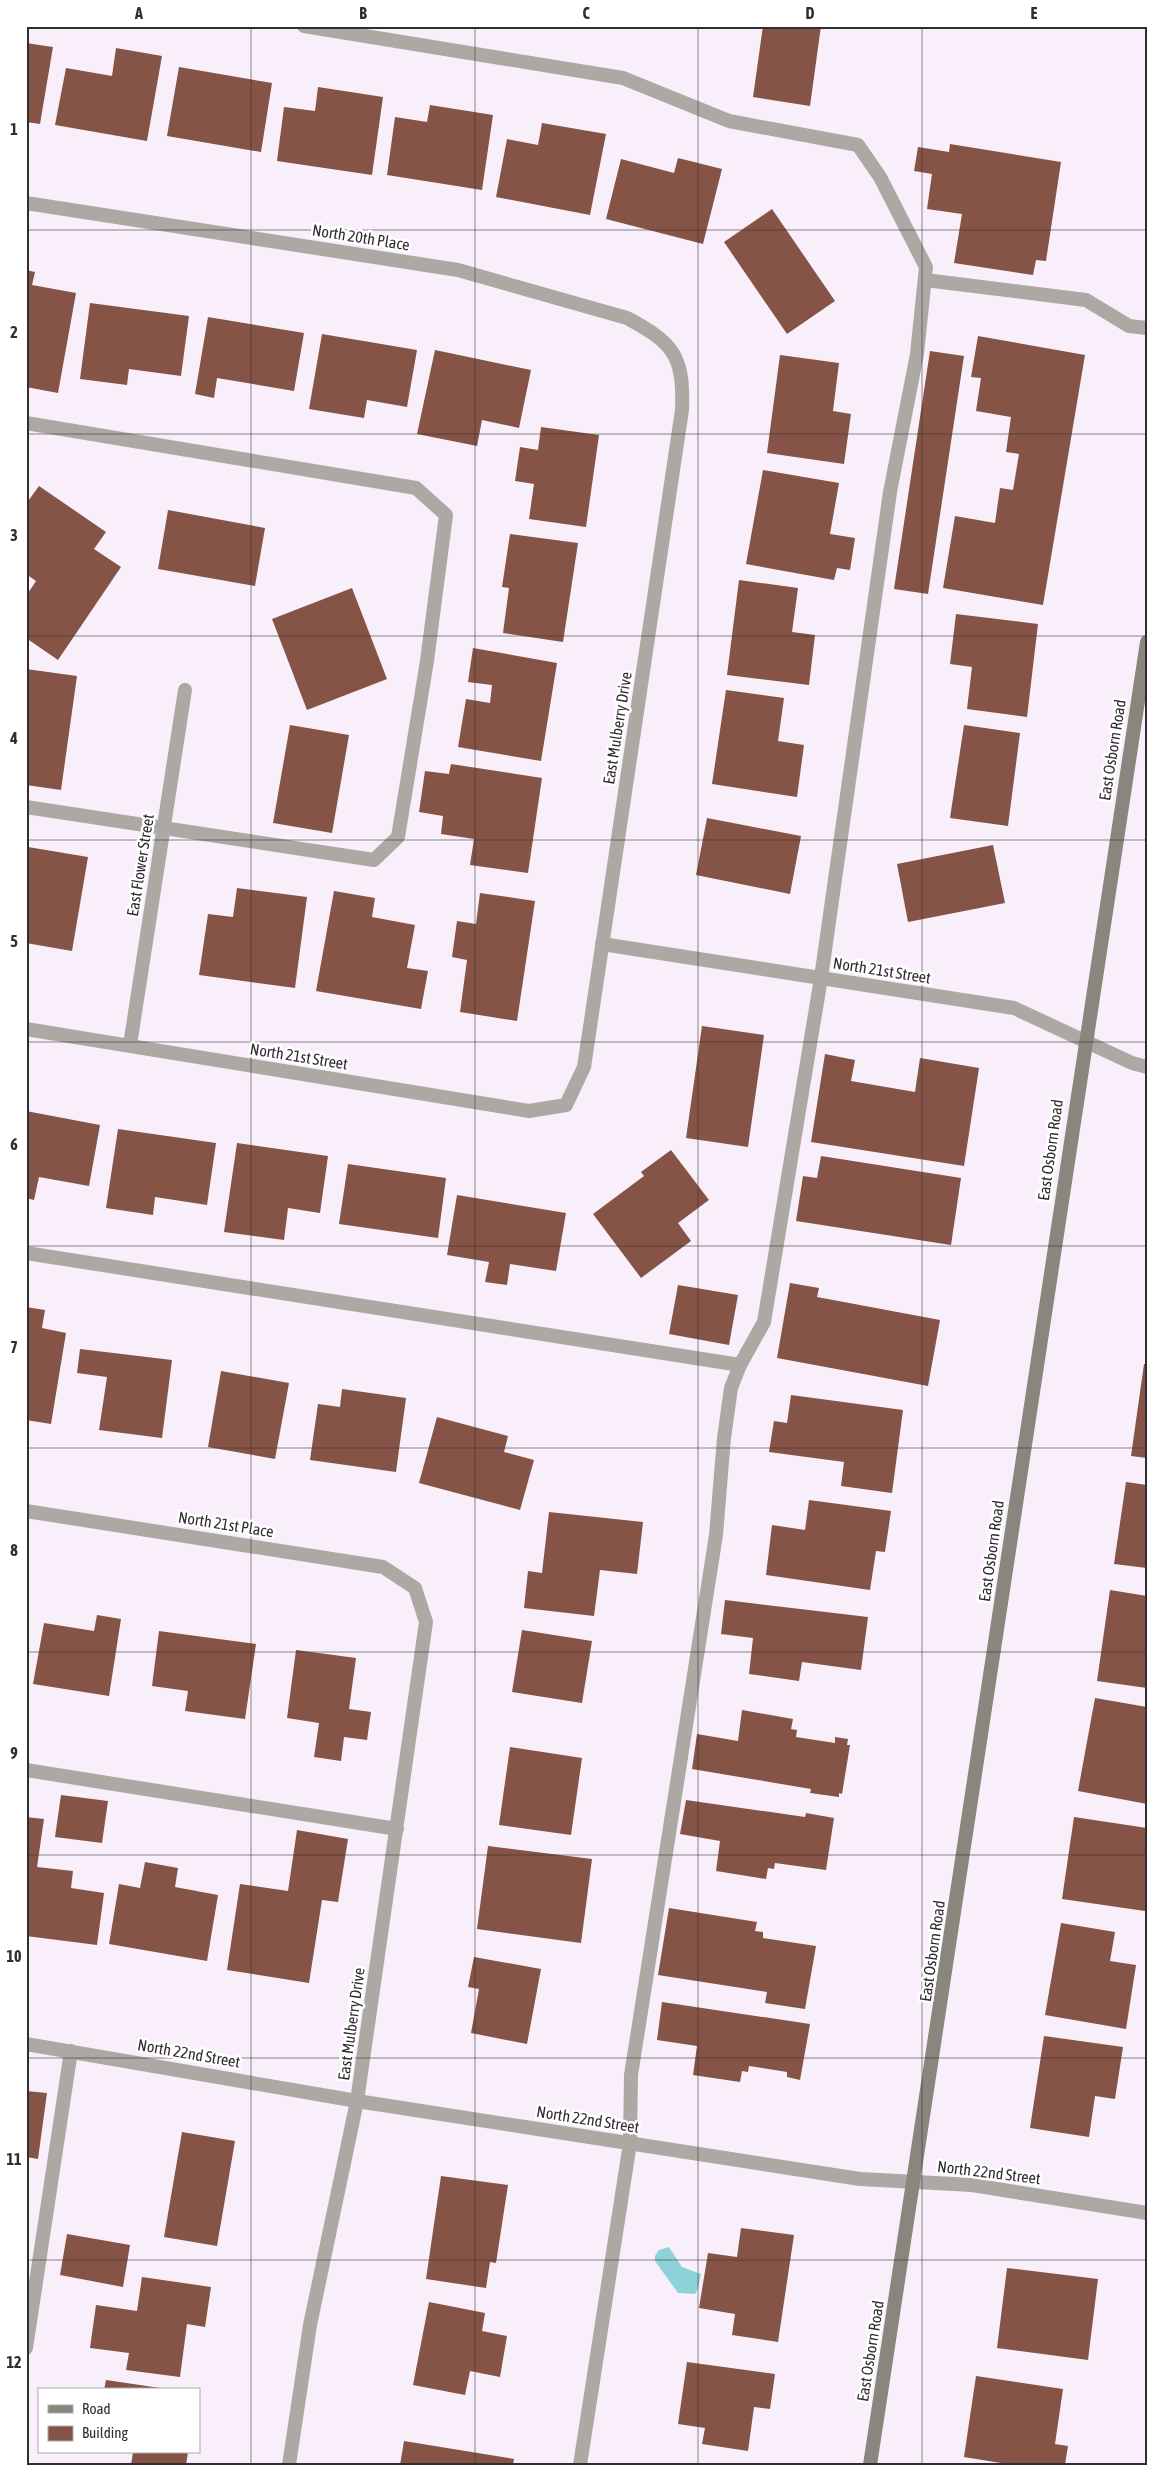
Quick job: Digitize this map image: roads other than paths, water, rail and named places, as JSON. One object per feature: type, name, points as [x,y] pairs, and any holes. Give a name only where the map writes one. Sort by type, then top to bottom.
[{"type":"main road","name":"East Osborn Road","points":[[870,2465],[915,2182],[1084,1041],[1147,642]]},
{"type":"street","points":[[304,26],[623,78],[729,121],[858,145],[880,177],[926,267],[917,354],[890,492],[821,978],[764,1322],[740,1365],[731,1388],[724,1438],[716,1534],[631,2075],[630,2143],[580,2465]]},
{"type":"street","name":"North 20th Place","points":[[26,203],[458,270],[626,318],[651,331],[674,352]]},
{"type":"street","points":[[925,280],[1086,300],[1129,326],[1147,328]]},
{"type":"street","name":"East Mulberry Drive","points":[[566,1106],[584,1067],[682,410],[683,381],[674,352]]},
{"type":"street","points":[[26,423],[416,488],[446,515],[427,661],[398,837],[374,860],[26,807]]},
{"type":"street","name":"East Flower Street","points":[[130,1046],[185,690]]},
{"type":"street","name":"North 21st Street","points":[[602,944],[1014,1008],[1132,1063],[1147,1067]]},
{"type":"street","name":"North 21st Street","points":[[26,1029],[529,1111],[566,1106]]},
{"type":"street","points":[[26,1252],[740,1365]]},
{"type":"street","name":"North 21st Place","points":[[26,1511],[383,1566],[415,1588]]},
{"type":"street","name":"East Mulberry Drive","points":[[289,2465],[310,2325],[358,2101],[426,1622],[415,1588]]},
{"type":"street","points":[[26,1770],[397,1829]]},
{"type":"street","name":"North 22nd Street","points":[[26,2044],[358,2101],[860,2179],[972,2185],[1147,2213]]},
{"type":"street","points":[[26,2348],[71,2051]]},
{"type":"water","points":[[669,2247],[682,2267],[701,2274],[695,2294],[678,2293],[655,2261],[655,2256],[659,2250]]}]
